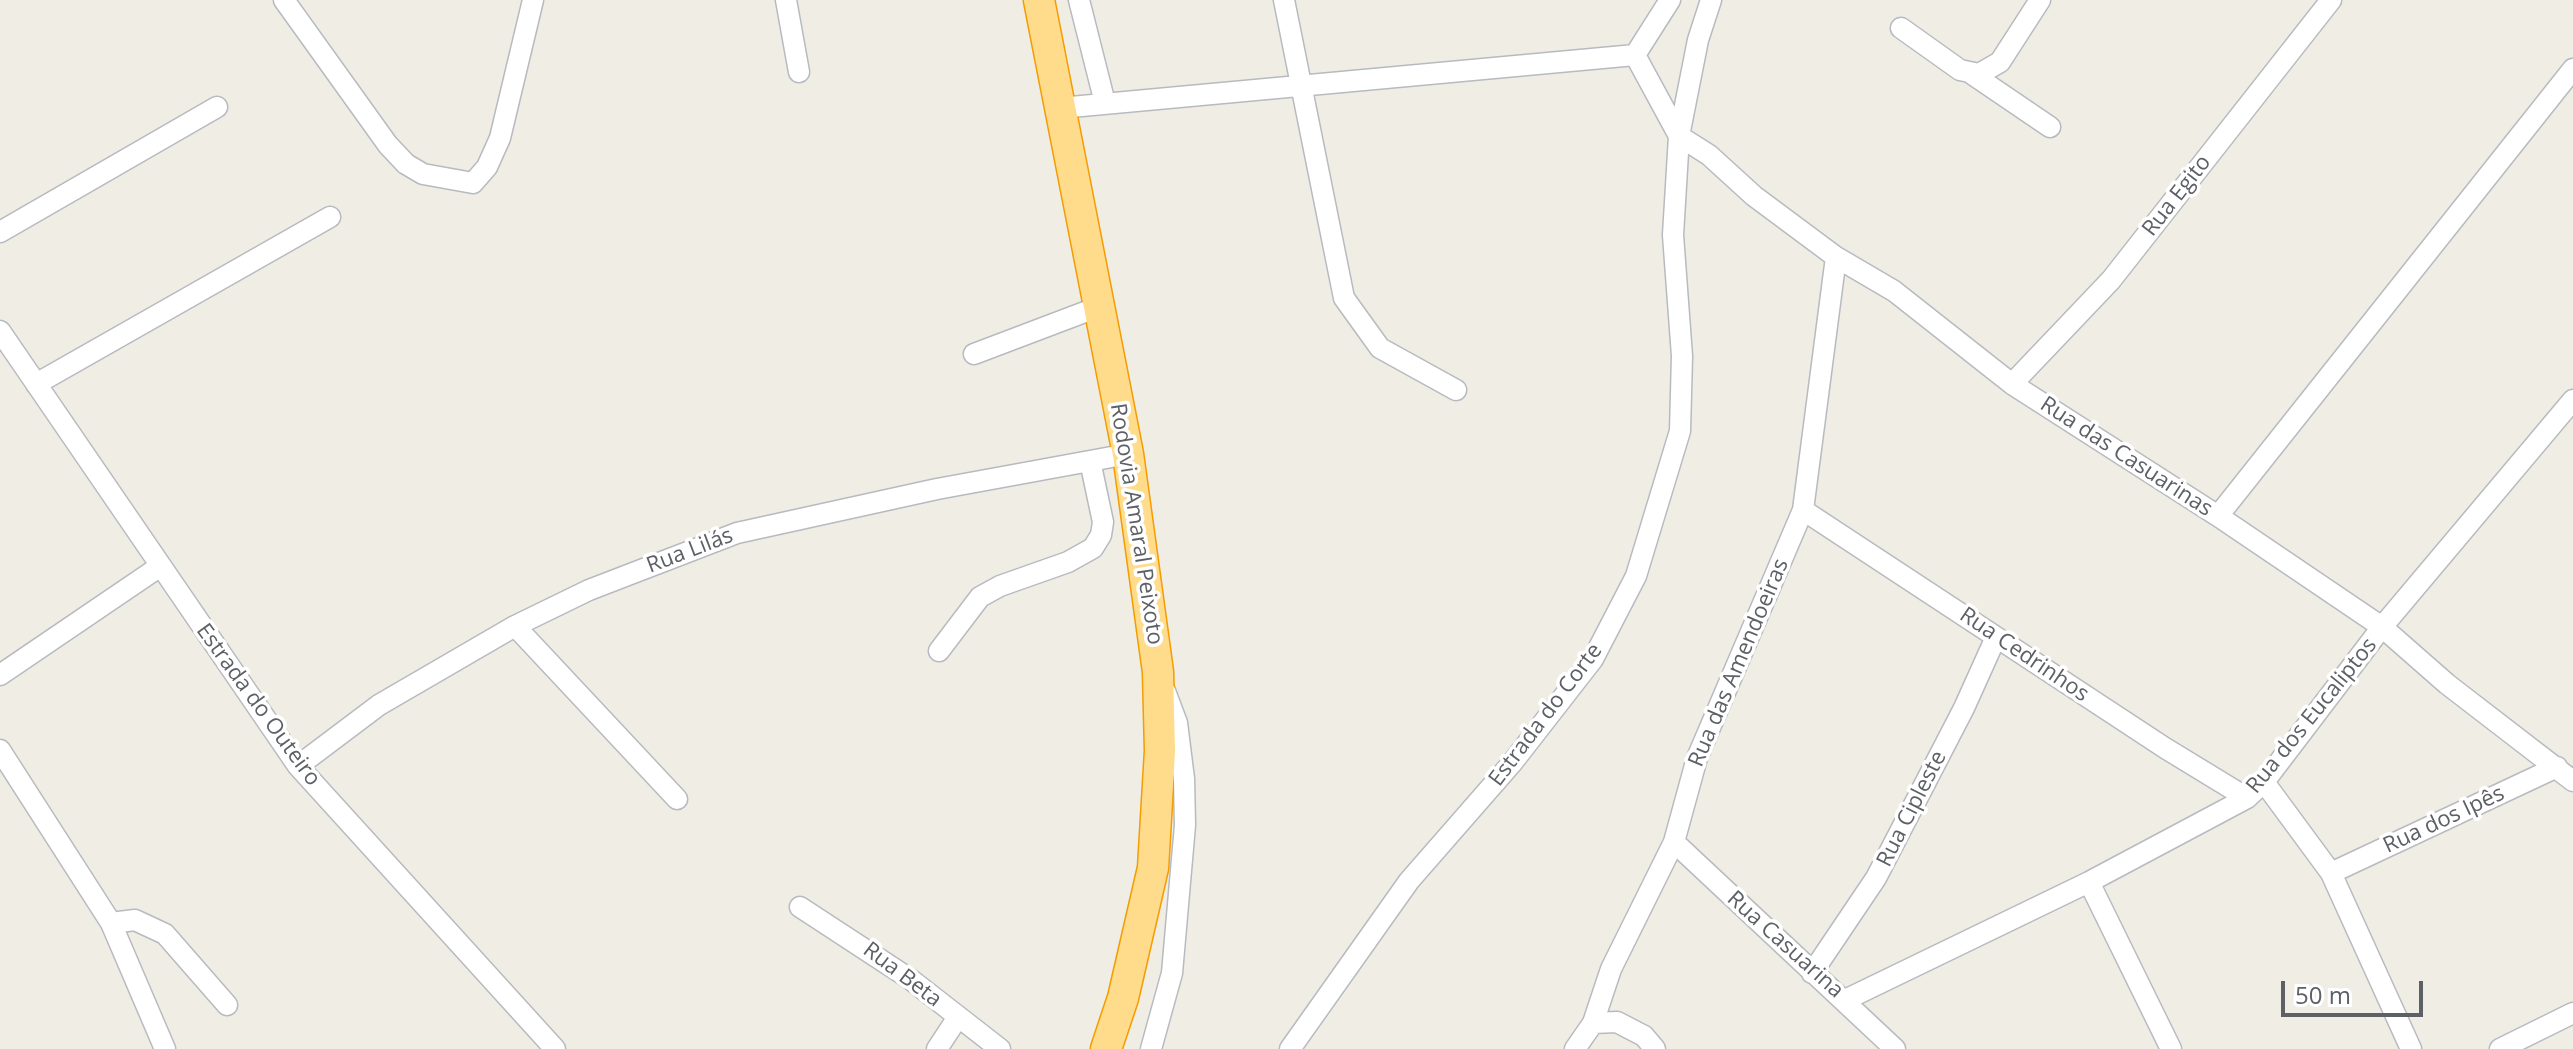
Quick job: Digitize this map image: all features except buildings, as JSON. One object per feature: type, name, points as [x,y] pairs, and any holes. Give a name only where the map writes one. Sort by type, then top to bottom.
[{"type":"highway","name":"Rodovia Amaral Peixoto","points":[[1039,0],[1128,454],[1158,672],[1160,751],[1153,868],[1123,998],[1106,1049]]},
{"type":"street","points":[[284,0],[388,145],[406,164],[423,174],[473,183],[487,167],[500,138],[533,0]]},
{"type":"street","points":[[786,0],[799,72]]},
{"type":"street","points":[[1079,0],[1105,103]]},
{"type":"street","points":[[1284,0],[1344,298],[1380,348],[1456,390]]},
{"type":"street","points":[[1635,55],[1670,0]]},
{"type":"street","name":"Estrada do Corte","points":[[1290,1049],[1409,881],[1512,763],[1593,659],[1636,576],[1680,431],[1682,356],[1673,235],[1679,136],[1698,40],[1711,0]]},
{"type":"street","points":[[1972,74],[1988,72],[2000,62],[2040,0]]},
{"type":"street","name":"Rua Egito","points":[[2012,384],[2111,280],[2331,0]]},
{"type":"street","points":[[1901,28],[2050,127]]},
{"type":"street","points":[[1060,108],[1635,55]]},
{"type":"street","points":[[1635,55],[1679,136]]},
{"type":"street","points":[[2218,516],[2573,69]]},
{"type":"street","points":[[0,232],[217,107]]},
{"type":"street","name":"Rua das Casuarinas","points":[[1679,136],[1709,155],[1754,196],[1836,257],[1894,291],[2012,384],[2218,516],[2382,627],[2447,684],[2573,781]]},
{"type":"street","points":[[36,384],[330,217]]},
{"type":"street","name":"Rua das Amendoeiras","points":[[1575,1049],[1593,1023],[1611,969],[1674,842],[1697,758],[1803,510],[1836,257]]},
{"type":"street","points":[[974,354],[1098,307]]},
{"type":"street","name":"Estrada do Outeiro","points":[[0,331],[298,766],[549,1047]]},
{"type":"street","name":"Rua dos Eucaliptos","points":[[1845,1000],[2089,882],[2247,798],[2264,782],[2382,627],[2573,400]]},
{"type":"street","name":"Rua Lilás","points":[[298,766],[379,705],[515,626],[589,590],[737,533],[937,489],[1128,454]]},
{"type":"street","points":[[939,651],[980,597],[1000,586],[1068,562],[1093,548],[1101,535],[1103,522],[1090,461]]},
{"type":"street","name":"Rua Cedrinhos","points":[[1803,510],[2247,798]]},
{"type":"street","points":[[0,675],[159,567]]},
{"type":"street","points":[[515,626],[677,799]]},
{"type":"street","name":"Rua Cipleste","points":[[1812,973],[1882,867],[1996,637]]},
{"type":"street","points":[[1151,1049],[1172,973],[1185,825],[1184,779],[1177,723],[1158,672]]},
{"type":"street","points":[[0,750],[111,923],[165,1049]]},
{"type":"street","name":"Rua dos Ipês","points":[[2331,873],[2557,767]]},
{"type":"street","points":[[2264,782],[2331,873],[2411,1049]]},
{"type":"street","name":"Rua Casuarina","points":[[1674,842],[1895,1049]]},
{"type":"street","points":[[2089,882],[2171,1049]]},
{"type":"street","name":"Rua Beta","points":[[800,907],[910,979],[1000,1049]]},
{"type":"street","points":[[111,923],[135,920],[165,934],[227,1005]]},
{"type":"street","points":[[2500,1049],[2573,1013]]},
{"type":"street","points":[[937,1049],[958,1017]]},
{"type":"street","points":[[1593,1023],[1617,1022],[1644,1036],[1655,1049]]}]
